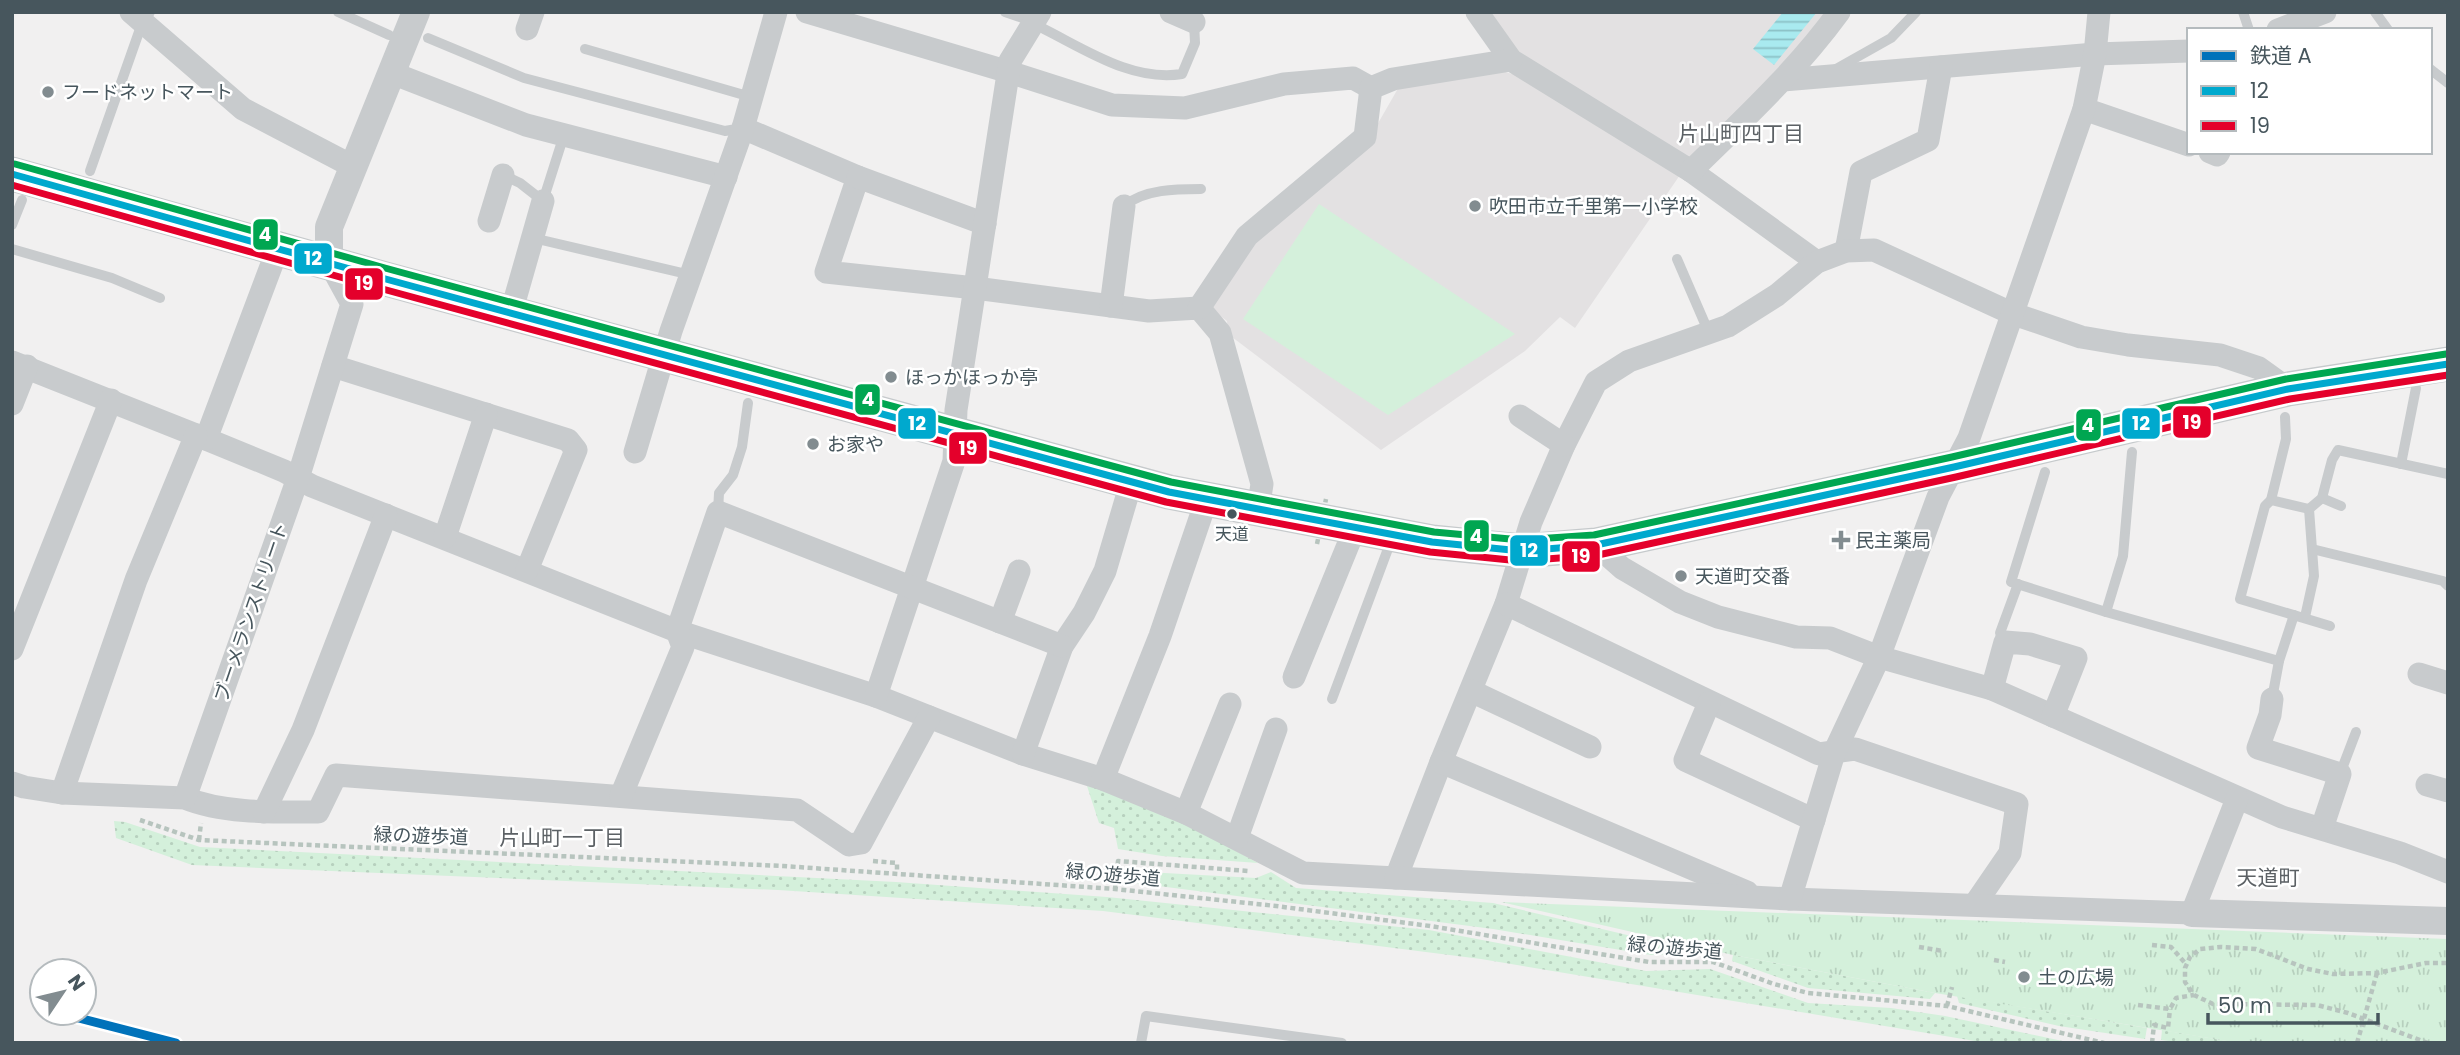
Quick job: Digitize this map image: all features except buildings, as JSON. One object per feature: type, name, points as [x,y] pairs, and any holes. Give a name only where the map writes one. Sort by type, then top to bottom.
[{"type":"main road","points":[[17,187],[278,248],[955,435],[1206,501],[1432,542],[1521,551],[1596,545],[1954,467],[2286,403],[2448,364]]},
{"type":"street","points":[[329,262],[329,227],[416,12]]},
{"type":"street","points":[[635,452],[663,353],[743,128],[776,12]]},
{"type":"street","points":[[807,12],[1112,105],[1185,108],[1284,84],[1353,78],[1371,88]]},
{"type":"street","points":[[1171,12],[1194,22]]},
{"type":"street","points":[[1477,12],[1511,60],[1691,171],[1817,262]]},
{"type":"street","points":[[1691,171],[1783,80],[1814,46],[1839,12]]},
{"type":"street","points":[[1790,899],[1834,753],[1879,657],[1938,497],[1969,438],[2084,109],[2095,54],[2099,12]]},
{"type":"street","points":[[2292,24],[2325,12]]},
{"type":"street","points":[[142,16],[243,109],[352,166]]},
{"type":"street","points":[[876,696],[954,461],[956,410],[1010,61],[1037,17]]},
{"type":"street","points":[[1783,80],[2095,54],[2187,51]]},
{"type":"street","points":[[1371,88],[1393,79],[1511,60]]},
{"type":"street","points":[[1846,251],[1861,172],[1928,140],[1941,67]]},
{"type":"street","points":[[392,73],[526,125],[726,177]]},
{"type":"street","points":[[1199,308],[1247,236],[1365,137],[1371,88]]},
{"type":"street","points":[[2084,109],[2187,144]]},
{"type":"street","points":[[743,128],[858,177],[985,224]]},
{"type":"street","points":[[489,221],[503,175]]},
{"type":"street","points":[[858,177],[826,272],[1149,311],[1199,308]]},
{"type":"street","points":[[511,313],[543,201]]},
{"type":"street","points":[[1111,306],[1124,206]]},
{"type":"street","points":[[62,793],[136,580],[201,437],[278,248]]},
{"type":"street","points":[[1396,878],[1506,604],[1531,522],[1564,445],[1597,382],[1629,361],[1728,326],[1777,295],[1817,262],[1846,251],[1874,250],[2011,313],[2081,337],[2220,355],[2259,368],[2286,403]]},
{"type":"street","name":"ブーメランストリート","points":[[186,798],[298,478],[352,304],[329,262]]},
{"type":"street","points":[[1199,308],[1220,333],[1262,484],[1258,510]]},
{"type":"street","points":[[12,404],[19,364],[677,631],[876,696],[1023,754],[1103,779],[1186,813],[1303,873],[1761,898],[2448,921]]},
{"type":"street","points":[[333,366],[568,440],[576,450],[527,570]]},
{"type":"street","points":[[12,649],[111,400]]},
{"type":"street","points":[[445,537],[486,414]]},
{"type":"street","points":[[1520,416],[1564,445]]},
{"type":"street","points":[[1023,754],[1062,646],[1084,613],[1105,570],[1132,482]]},
{"type":"street","points":[[1103,779],[1160,636],[1206,501]]},
{"type":"street","points":[[621,796],[682,647],[677,631],[718,513],[1062,646]]},
{"type":"street","points":[[264,812],[303,730],[386,515]]},
{"type":"street","points":[[1294,677],[1355,528]]},
{"type":"street","points":[[1596,545],[1622,568],[1680,602],[1718,617],[1796,637],[1830,638],[1879,657],[1992,689],[2237,799],[2282,817],[2400,853],[2448,872]]},
{"type":"street","points":[[1000,622],[1019,571]]},
{"type":"street","points":[[1506,604],[1709,704],[1818,754],[1855,749],[2017,804],[2010,853],[1975,904]]},
{"type":"street","points":[[1992,689],[2006,642],[2030,644],[2077,658],[2053,716]]},
{"type":"street","points":[[2419,674],[2448,683]]},
{"type":"street","points":[[1471,691],[1590,747]]},
{"type":"street","points":[[2272,699],[2270,715],[2258,748],[2340,774],[2322,828]]},
{"type":"street","points":[[1186,813],[1230,704]]},
{"type":"street","points":[[1709,704],[1685,760],[1814,820]]},
{"type":"street","points":[[12,783],[62,793],[186,798],[199,804],[264,812],[318,812],[336,775],[621,796],[797,810],[849,845],[861,843],[929,717]]},
{"type":"street","points":[[1237,838],[1276,729]]},
{"type":"street","points":[[1441,762],[1761,898]]},
{"type":"street","points":[[2192,913],[2237,799]]},
{"type":"lane","points":[[338,12],[389,35]]},
{"type":"lane","points":[[1005,12],[1037,17],[1044,29],[1121,67],[1163,77],[1182,74],[1195,43],[1194,22]]},
{"type":"lane","points":[[1821,78],[1886,41],[1916,12]]},
{"type":"lane","points":[[2375,12],[2387,28]]},
{"type":"lane","points":[[90,170],[142,16]]},
{"type":"lane","points":[[428,38],[524,78],[725,131],[743,128]]},
{"type":"lane","points":[[585,49],[751,97]]},
{"type":"lane","points":[[2432,71],[2448,83]]},
{"type":"lane","points":[[503,175],[520,183],[543,201],[564,135]]},
{"type":"lane","points":[[12,225],[17,187]]},
{"type":"lane","points":[[1124,206],[1133,198],[1176,189],[1201,189]]},
{"type":"lane","points":[[533,238],[691,275]]},
{"type":"lane","points":[[12,249],[112,278],[160,298]]},
{"type":"lane","points":[[1677,259],[1709,333]]},
{"type":"lane","points":[[2401,464],[2416,388]]},
{"type":"lane","points":[[718,513],[719,493],[733,475],[742,447],[748,403]]},
{"type":"lane","points":[[2286,403],[2286,439],[2271,500],[2265,506],[2239,599],[2329,626]]},
{"type":"lane","points":[[2309,509],[2322,498],[2332,460],[2338,450],[2448,474]]},
{"type":"lane","points":[[2106,612],[2123,555],[2132,452]]},
{"type":"lane","points":[[2045,472],[2011,582],[2279,661]]},
{"type":"lane","points":[[2322,498],[2341,506]]},
{"type":"lane","points":[[2271,500],[2309,509]]},
{"type":"lane","points":[[2272,699],[2279,661],[2314,576],[2309,509]]},
{"type":"lane","points":[[1332,699],[1394,534]]},
{"type":"lane","points":[[2312,549],[2442,581],[2448,586]]},
{"type":"lane","points":[[2006,642],[2000,634],[2018,584]]},
{"type":"lane","points":[[2340,774],[2356,732]]},
{"type":"lane","points":[[1141,1043],[1146,1016],[1342,1043]]},
{"type":"path","points":[[1317,544],[1326,499]]},
{"type":"path","name":"緑の遊歩道","points":[[133,817],[199,840],[783,866],[1115,889],[1276,906],[1430,926],[1649,962],[1713,962],[1808,993],[1947,1006],[2104,1043]]},
{"type":"path","points":[[1115,889],[1118,861],[1256,872]]},
{"type":"path","points":[[1713,962],[1716,944]]},
{"type":"path","points":[[2152,945],[2171,947],[2186,964]]},
{"type":"path","points":[[1919,947],[1943,951]]},
{"type":"path","points":[[2428,1043],[2362,1018],[2317,1005],[2213,1004],[2194,995],[2185,982],[2186,964],[2200,949],[2221,947],[2256,949],[2308,969],[2333,974],[2376,973],[2426,963],[2448,963]]},
{"type":"path","points":[[1994,960],[2005,962]]},
{"type":"path","points":[[2357,1043],[2376,973]]},
{"type":"path","points":[[1947,1006],[1952,987]]},
{"type":"path","points":[[2152,1043],[2154,1025],[2168,1028],[2170,1009],[2176,998],[2194,995]]},
{"type":"path","points":[[2138,1005],[2170,1009]]},
{"type":"shaded area","name":"吹田市立千里第一小学校","points":[[1491,12],[1830,12],[1682,172],[1575,328],[1560,317],[1525,351],[1381,450],[1228,334],[1227,321],[1210,308],[1253,240],[1369,139],[1400,85],[1492,68],[1512,74],[1521,58]]},
{"type":"green space","points":[[1319,204],[1515,334],[1388,415],[1243,319]]},
{"type":"green space","points":[[1087,786],[1104,789],[1183,822],[1258,863],[1162,856],[1118,849],[1114,828],[1099,823]]},
{"type":"green space","points":[[114,821],[125,822],[200,847],[896,882],[1107,897],[1429,930],[1646,971],[1710,969],[1808,1003],[1891,1008],[1945,1016],[2072,1043],[1987,1043],[1481,959],[1103,911],[778,890],[192,865],[116,838]]},
{"type":"green space","points":[[1128,871],[1256,878],[1271,872],[1296,888],[1493,903],[1703,953],[1651,955],[1493,929],[1127,882]]},
{"type":"green space","points":[[1501,902],[2448,939],[2448,1043],[2239,1043],[1935,993],[1733,955]]},
{"type":"green space","points":[[1733,955],[1935,993],[1930,999],[1808,988],[1732,961]]},
{"type":"green space","points":[[1957,996],[2147,1028],[2145,1039],[2059,1026],[1959,1003]]},
{"type":"green space","points":[[2162,1030],[2239,1043],[2161,1040]]},
{"type":"water","points":[[1783,12],[1817,12],[1774,65],[1753,49]]},
{"type":"rail line","name":"A","points":[[98,1023],[176,1043]]},
{"type":"transit line","name":"4","points":[[15,164],[385,268],[1171,482],[1434,532],[1521,540],[1594,535],[1952,457],[2286,379],[2446,354]]},
{"type":"transit line","name":"12","points":[[12,174],[382,278],[1169,492],[1432,542],[1521,551],[1596,545],[1954,467],[2288,389],[2448,364]]},
{"type":"transit line","name":"19","points":[[12,185],[379,288],[1166,502],[1430,552],[1520,561],[1598,555],[1956,477],[2290,399],[2448,375]]},
{"type":"place","name":"フードネットマート","points":[[48,92]]},
{"type":"place","name":"吹田市立千里第一小学校","points":[[1475,206]]},
{"type":"place","name":"ほっかほっか亭","points":[[891,377]]},
{"type":"place","name":"お家や","points":[[813,444]]},
{"type":"place","name":"天道","points":[[1232,514]]},
{"type":"place","name":"民主薬局","points":[[1841,540]]},
{"type":"place","name":"天道町交番","points":[[1681,576]]},
{"type":"place","name":"土の広場","points":[[2024,977]]},
{"type":"district","name":"片山町四丁目","points":[[1741,133]]},
{"type":"district","name":"片山町一丁目","points":[[562,837]]},
{"type":"district","name":"天道町","points":[[2268,877]]}]
